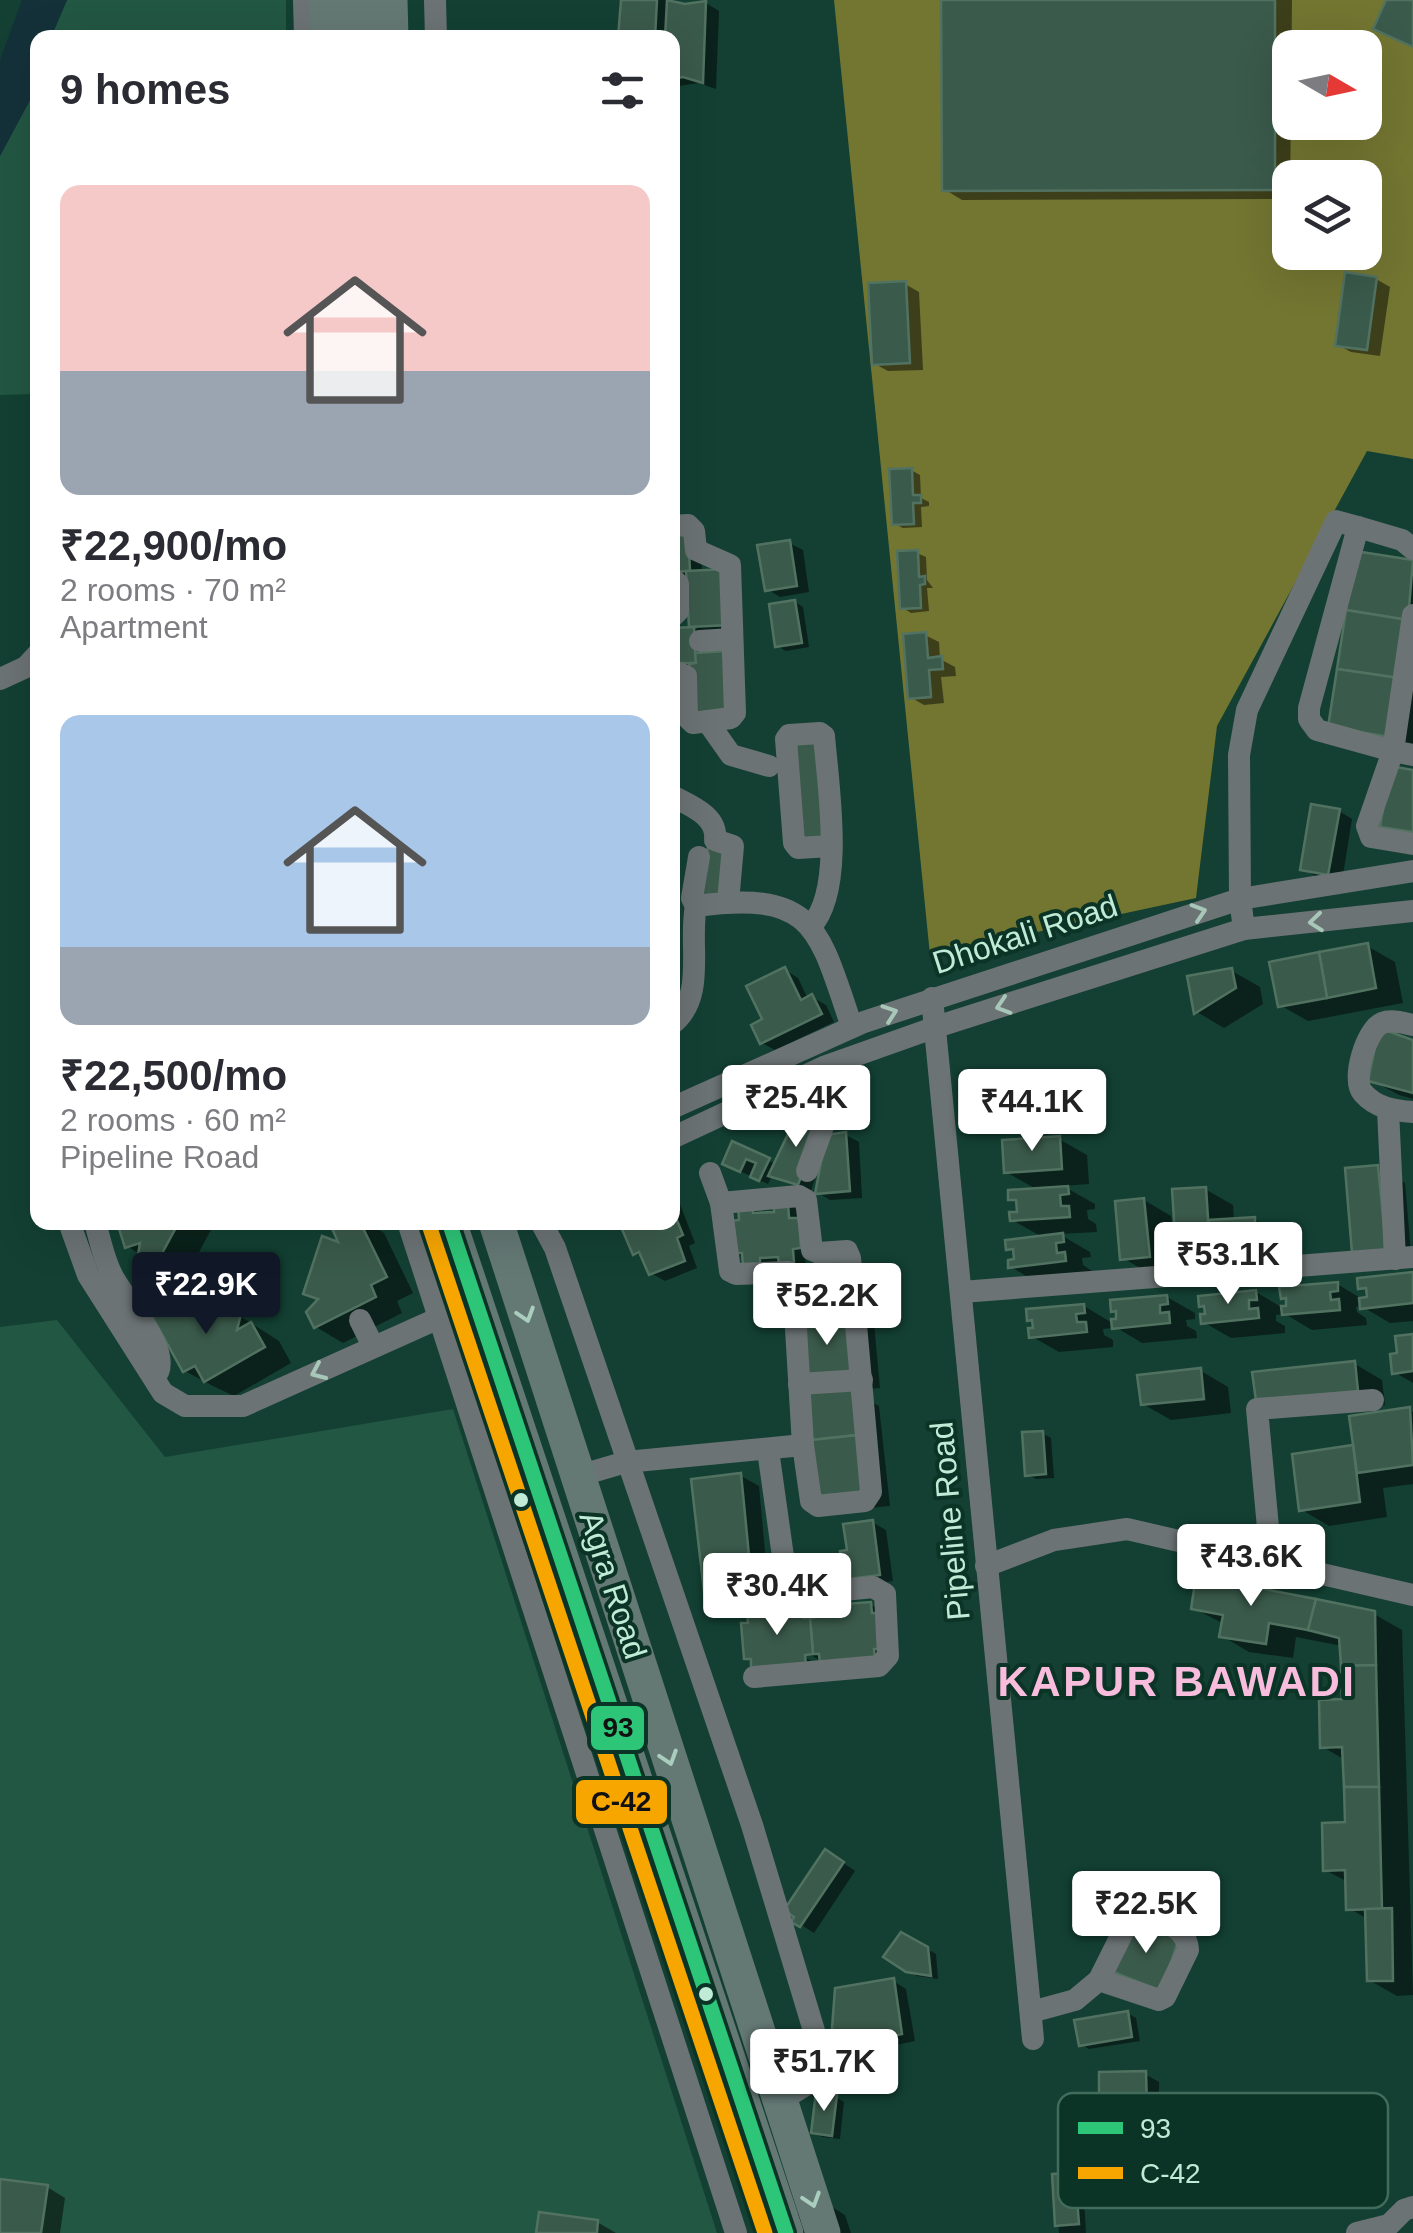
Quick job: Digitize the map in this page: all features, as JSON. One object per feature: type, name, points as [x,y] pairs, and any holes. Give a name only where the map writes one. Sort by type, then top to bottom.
[{"type":"highway","points":[[328,0],[328,30]]},
{"type":"highway","points":[[359,0],[359,30]]},
{"type":"highway","points":[[390,0],[391,30]]},
{"type":"highway","name":"Agra Road","points":[[498,1230],[823,2233]]},
{"type":"highway","name":"Agra Road","points":[[452,1233],[786,2233]]},
{"type":"highway","points":[[764,2167],[797,2155]]},
{"type":"street","points":[[304,0],[304,30]]},
{"type":"street","points":[[435,0],[436,30]]},
{"type":"street","points":[[1244,930],[1240,898],[1240,755],[1248,710],[1336,521],[1402,540],[1413,549]]},
{"type":"street","points":[[680,526],[688,525],[694,531],[696,550],[730,565],[735,713],[731,718],[693,723],[687,717],[686,676],[680,673]]},
{"type":"street","points":[[1358,526],[1309,719],[1316,730],[1403,753]]},
{"type":"street","points":[[1413,615],[1403,753],[1367,826],[1371,837],[1413,844]]},
{"type":"street","points":[[700,641],[732,638]]},
{"type":"street","points":[[0,680],[30,663]]},
{"type":"street","points":[[707,721],[731,755],[769,766]]},
{"type":"street","points":[[811,926],[824,907],[829,888],[830,846],[824,736],[820,732],[790,735],[786,739],[794,843],[798,848],[830,846]]},
{"type":"street","points":[[680,801],[712,820],[714,840],[733,846],[728,902]]},
{"type":"street","points":[[680,1018],[695,978],[696,906],[692,898],[699,857]]},
{"type":"street","name":"Dhokali Road","points":[[680,1104],[852,1027],[1240,898],[1413,871]]},
{"type":"street","points":[[696,906],[762,901],[788,910],[811,926],[825,948],[852,1027]]},
{"type":"street","name":"Dhokali Road","points":[[680,1134],[811,1074],[936,1027],[1244,930],[1413,911]]},
{"type":"street","name":"Pipeline Road","points":[[932,998],[1033,2038]]},
{"type":"street","points":[[1413,1025],[1390,1021],[1378,1024],[1367,1036],[1357,1082],[1362,1092],[1388,1110],[1413,1112]]},
{"type":"street","points":[[766,1065],[774,1091]]},
{"type":"street","points":[[807,1171],[828,1113],[811,1074]]},
{"type":"street","points":[[962,1292],[1404,1258],[1388,1110]]},
{"type":"street","points":[[710,1173],[721,1203],[730,1272],[788,1272],[793,1279],[803,1445],[811,1501],[818,1506],[865,1501],[870,1492],[850,1258],[846,1251],[812,1250],[806,1200],[799,1196],[721,1203]]},
{"type":"street","points":[[73,1230],[88,1275],[164,1394],[186,1406],[243,1406],[439,1318]]},
{"type":"street","points":[[97,1230],[111,1274],[144,1323],[162,1360],[154,1378]]},
{"type":"street","points":[[414,1230],[736,2233]]},
{"type":"street","points":[[546,1230],[752,1825],[820,2054],[814,2080],[780,2101]]},
{"type":"street","points":[[360,1320],[374,1346]]},
{"type":"street","points":[[246,1378],[255,1400]]},
{"type":"street","points":[[799,1384],[862,1380]]},
{"type":"street","points":[[1271,1560],[1257,1409],[1373,1400]]},
{"type":"street","points":[[578,1476],[626,1462],[803,1445]]},
{"type":"street","points":[[754,1676],[879,1666],[888,1656],[885,1594],[873,1587],[797,1595],[788,1592],[768,1450]]},
{"type":"street","points":[[986,1566],[1054,1540],[1127,1529],[1412,1596]]},
{"type":"street","points":[[1031,2012],[1075,2000],[1098,1980]]},
{"type":"street","points":[[1357,2233],[1401,2223]]},
{"type":"shaded area","points":[[67,0],[286,0],[286,30],[54,30]]},
{"type":"shaded area","points":[[834,0],[1413,0],[1413,459],[1367,451],[1217,726],[1196,898],[930,955]]},
{"type":"shaded area","points":[[30,100],[30,394],[0,395],[0,156]]},
{"type":"shaded area","points":[[57,1320],[165,1457],[453,1409],[717,2233],[0,2233],[0,1327]]},
{"type":"water","points":[[22,0],[67,0],[54,30],[30,30],[30,100],[0,156],[0,60]]},
{"type":"building","points":[[621,0],[657,0],[655,30],[619,30]]},
{"type":"building","points":[[667,0],[685,4],[706,1],[703,83],[680,78],[680,30],[665,30]]},
{"type":"building","points":[[941,0],[1275,0],[1272,190],[942,191]]},
{"type":"building","points":[[1386,0],[1413,0],[1413,47],[1373,29]]},
{"type":"building","points":[[1345,272],[1377,277],[1367,350],[1335,346]]},
{"type":"building","points":[[906,281],[910,363],[872,365],[868,283]]},
{"type":"building","points":[[912,468],[913,495],[921,495],[921,503],[913,503],[914,524],[892,525],[889,469]]},
{"type":"building","points":[[688,531],[690,571],[680,572],[680,532]]},
{"type":"building","points":[[790,540],[797,586],[765,591],[757,545]]},
{"type":"building","points":[[918,550],[919,577],[925,576],[925,584],[920,585],[921,608],[900,609],[897,551]]},
{"type":"building","points":[[1355,551],[1413,560],[1408,620],[1346,610]]},
{"type":"building","points":[[727,569],[730,625],[689,627],[686,571]]},
{"type":"building","points":[[795,600],[802,643],[775,647],[769,604]]},
{"type":"building","points":[[1346,610],[1408,620],[1399,678],[1337,669]]},
{"type":"building","points":[[694,627],[696,663],[680,663],[680,628]]},
{"type":"building","points":[[926,632],[928,658],[942,656],[943,669],[929,670],[931,697],[908,699],[903,634]]},
{"type":"building","points":[[726,651],[729,714],[691,716],[689,664],[696,663],[695,653]]},
{"type":"building","points":[[1337,669],[1399,678],[1390,737],[1328,727]]},
{"type":"building","points":[[820,736],[827,842],[799,844],[791,739]]},
{"type":"building","points":[[1390,766],[1413,770],[1413,832],[1380,827]]},
{"type":"building","points":[[1311,804],[1340,809],[1328,875],[1300,870]]},
{"type":"building","points":[[708,846],[732,850],[726,900],[701,897]]},
{"type":"building","points":[[1368,943],[1376,988],[1327,998],[1319,952]]},
{"type":"building","points":[[1319,952],[1327,998],[1278,1007],[1269,962]]},
{"type":"building","points":[[785,967],[801,1000],[812,994],[822,1014],[760,1044],[751,1025],[762,1019],[746,986]]},
{"type":"building","points":[[1232,968],[1236,988],[1194,1014],[1187,976]]},
{"type":"building","points":[[1379,1028],[1413,1040],[1413,1093],[1368,1081]]},
{"type":"building","points":[[798,1113],[822,1119],[798,1185],[768,1176]]},
{"type":"building","points":[[846,1132],[850,1191],[815,1194],[826,1135]]},
{"type":"building","points":[[1060,1136],[1062,1169],[1004,1173],[1002,1140]]},
{"type":"building","points":[[732,1141],[770,1158],[759,1181],[750,1177],[756,1163],[746,1159],[740,1172],[722,1164]]},
{"type":"building","points":[[1378,1165],[1386,1250],[1352,1253],[1345,1168]]},
{"type":"building","points":[[1068,1186],[1069,1194],[1060,1195],[1061,1206],[1069,1206],[1070,1217],[1010,1221],[1009,1212],[1017,1212],[1016,1200],[1008,1200],[1008,1190]]},
{"type":"building","points":[[1206,1187],[1209,1234],[1175,1236],[1172,1189]]},
{"type":"building","points":[[1144,1198],[1150,1257],[1120,1260],[1115,1201]]},
{"type":"building","points":[[788,1202],[789,1218],[799,1218],[801,1248],[793,1249],[794,1263],[779,1264],[778,1257],[760,1258],[760,1266],[743,1267],[742,1253],[732,1253],[730,1221],[739,1220],[738,1205],[752,1204],[753,1213],[774,1212],[774,1203]]},
{"type":"building","points":[[1255,1217],[1256,1249],[1210,1253],[1208,1220]]},
{"type":"building","points":[[680,1228],[683,1235],[677,1238],[685,1261],[649,1275],[639,1252],[633,1255],[622,1230]]},
{"type":"building","points":[[119,1230],[175,1230],[153,1270],[137,1261],[140,1243],[125,1248]]},
{"type":"building","points":[[333,1230],[364,1230],[387,1277],[371,1285],[376,1297],[314,1328],[306,1312],[318,1299],[303,1294],[322,1236],[338,1242]]},
{"type":"building","points":[[1063,1233],[1064,1242],[1056,1243],[1057,1253],[1065,1252],[1066,1261],[1008,1268],[1008,1260],[1014,1259],[1013,1249],[1006,1250],[1005,1240]]},
{"type":"building","points":[[843,1261],[848,1317],[801,1322],[796,1266]]},
{"type":"building","points":[[1413,1272],[1413,1303],[1360,1309],[1359,1298],[1367,1297],[1366,1288],[1358,1289],[1357,1278]]},
{"type":"building","points":[[1338,1282],[1338,1291],[1330,1292],[1331,1300],[1339,1299],[1340,1310],[1282,1315],[1281,1306],[1286,1306],[1286,1298],[1281,1299],[1279,1287]]},
{"type":"building","points":[[1256,1290],[1257,1300],[1249,1300],[1249,1309],[1258,1308],[1259,1318],[1201,1324],[1200,1314],[1205,1314],[1204,1306],[1199,1307],[1198,1296]]},
{"type":"building","points":[[1167,1295],[1168,1304],[1160,1305],[1160,1313],[1169,1312],[1170,1323],[1112,1329],[1111,1319],[1116,1319],[1116,1311],[1111,1312],[1110,1300]]},
{"type":"building","points":[[182,1299],[241,1314],[237,1330],[251,1322],[265,1347],[204,1382],[195,1366],[183,1372],[149,1311],[165,1302],[178,1315]]},
{"type":"building","points":[[1084,1304],[1085,1313],[1076,1314],[1077,1322],[1086,1322],[1087,1332],[1029,1338],[1028,1328],[1033,1328],[1032,1320],[1027,1321],[1026,1309]]},
{"type":"building","points":[[848,1317],[853,1374],[807,1378],[801,1322]]},
{"type":"building","points":[[1413,1334],[1413,1371],[1392,1374],[1390,1354],[1397,1353],[1395,1336]]},
{"type":"building","points":[[1355,1361],[1358,1391],[1256,1401],[1252,1372]]},
{"type":"building","points":[[1201,1368],[1204,1399],[1141,1405],[1137,1375]]},
{"type":"building","points":[[852,1388],[858,1435],[811,1440],[808,1390]]},
{"type":"building","points":[[1410,1407],[1413,1465],[1357,1473],[1349,1416]]},
{"type":"building","points":[[1043,1431],[1046,1474],[1025,1476],[1022,1432]]},
{"type":"building","points":[[858,1435],[863,1492],[816,1496],[811,1440]]},
{"type":"building","points":[[1353,1445],[1360,1502],[1299,1511],[1292,1454]]},
{"type":"building","points":[[741,1473],[753,1597],[706,1609],[691,1479]]},
{"type":"building","points":[[873,1520],[880,1575],[849,1579],[848,1565],[842,1566],[840,1551],[847,1550],[843,1524]]},
{"type":"building","points":[[1196,1576],[1316,1599],[1308,1630],[1269,1623],[1266,1644],[1219,1637],[1223,1615],[1191,1609]]},
{"type":"building","points":[[1316,1599],[1375,1611],[1376,1665],[1341,1666],[1339,1638],[1308,1630]]},
{"type":"building","points":[[871,1602],[872,1613],[879,1613],[881,1649],[874,1649],[875,1660],[820,1664],[819,1654],[813,1654],[810,1618],[817,1617],[816,1606]]},
{"type":"building","points":[[802,1607],[803,1618],[810,1618],[813,1654],[805,1655],[806,1665],[751,1669],[751,1659],[744,1659],[741,1623],[748,1623],[747,1611]]},
{"type":"building","points":[[1376,1665],[1379,1787],[1344,1787],[1342,1747],[1320,1748],[1319,1700],[1342,1699],[1341,1666]]},
{"type":"building","points":[[1344,1787],[1379,1787],[1382,1909],[1346,1910],[1345,1870],[1323,1871],[1322,1823],[1345,1822]]},
{"type":"building","points":[[825,1849],[844,1862],[800,1927],[791,1922],[794,1917],[784,1910]]},
{"type":"building","points":[[1392,1908],[1393,1981],[1367,1981],[1365,1909]]},
{"type":"building","points":[[1132,1921],[1179,1939],[1161,1991],[1113,1972]]},
{"type":"building","points":[[901,1932],[928,1947],[931,1976],[906,1972],[883,1957]]},
{"type":"building","points":[[894,1978],[902,2034],[857,2044],[831,2042],[835,1988]]},
{"type":"building","points":[[1128,2011],[1132,2037],[1079,2046],[1074,2020]]},
{"type":"building","points":[[1146,2071],[1147,2093],[1099,2093],[1099,2072]]},
{"type":"building","points":[[816,2092],[837,2095],[832,2136],[811,2133]]},
{"type":"building","points":[[1052,2174],[1058,2174],[1058,2208],[1078,2208],[1079,2224],[1055,2226]]},
{"type":"building","points":[[0,2179],[48,2185],[41,2233],[0,2233]]},
{"type":"building","points":[[539,2212],[598,2220],[597,2233],[536,2233]]},
{"type":"transit line","name":"C-42","points":[[431,1230],[765,2233]]},
{"type":"transit line","name":"93","points":[[452,1230],[786,2233]]},
{"type":"district","name":"KAPUR BAWADI","points":[[1177,1681]]}]
